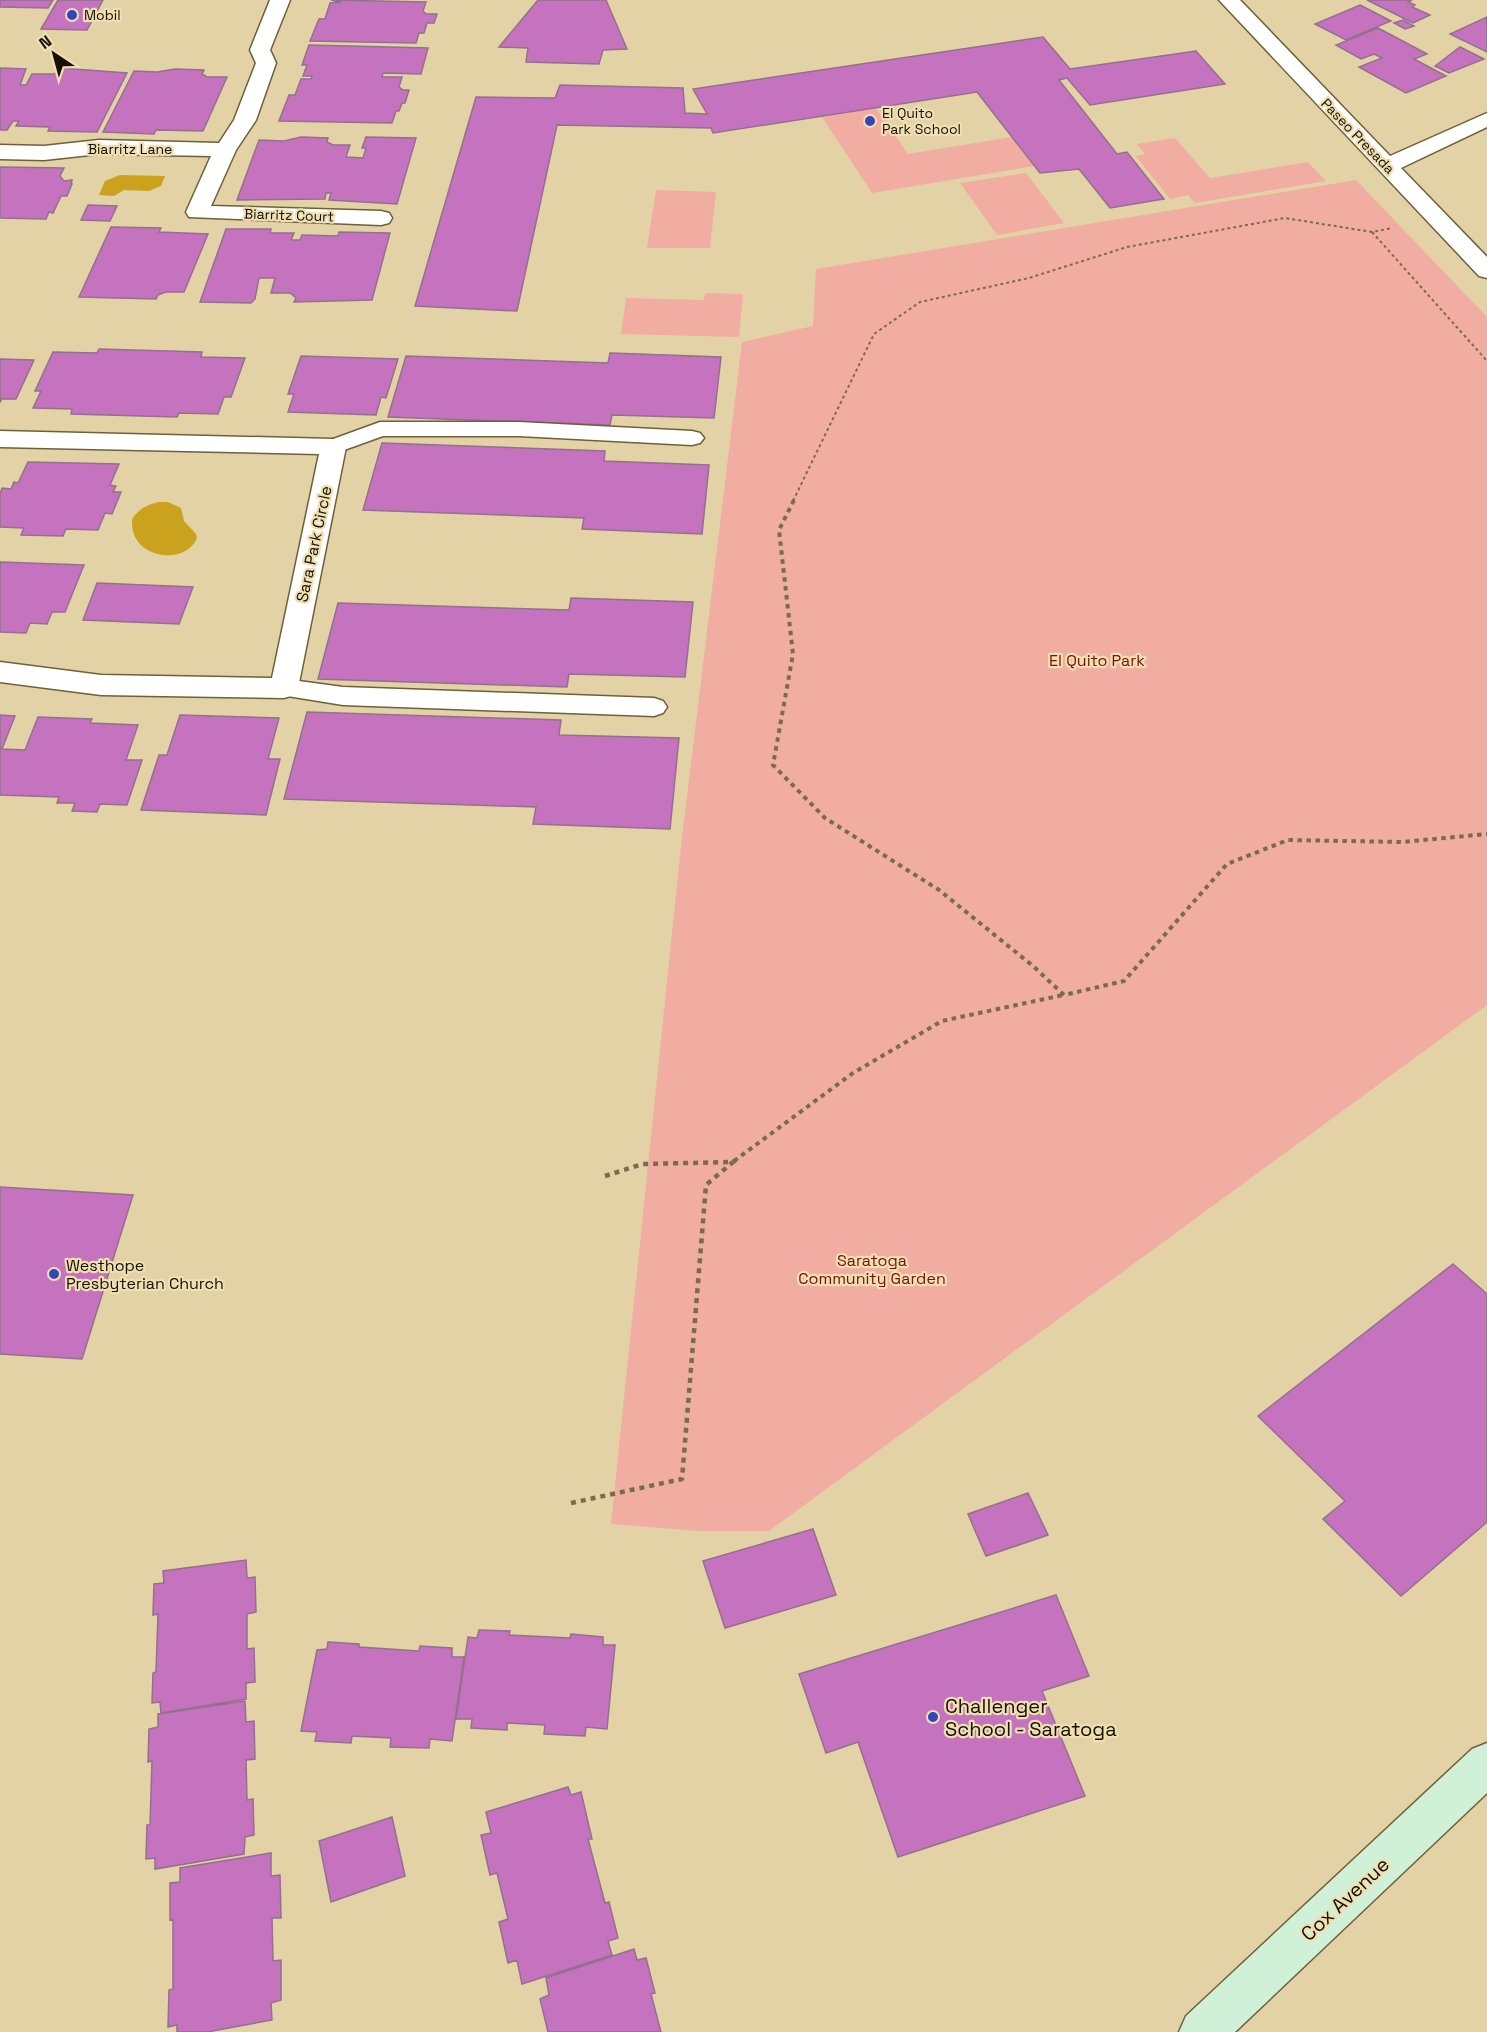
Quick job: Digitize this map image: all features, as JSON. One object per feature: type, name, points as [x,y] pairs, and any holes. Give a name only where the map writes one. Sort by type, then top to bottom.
[{"type":"street","points":[[225,150],[245,120],[266,63],[260,50],[280,0]]},
{"type":"street","name":"Paseo Presada","points":[[1229,0],[1487,271]]},
{"type":"street","points":[[1387,166],[1487,119]]},
{"type":"street","name":"Biarritz Lane","points":[[0,152],[44,153],[99,147],[225,150]]},
{"type":"street","name":"Biarritz Court","points":[[225,150],[197,212],[381,218]]},
{"type":"street","points":[[0,439],[333,447]]},
{"type":"street","name":"Sara Park Circle","points":[[284,688],[333,447]]},
{"type":"street","points":[[0,672],[101,686],[284,688]]},
{"type":"street","name":"Cox Avenue","points":[[1202,2032],[1487,1764]]},
{"type":"lane","points":[[333,447],[380,429],[519,429],[692,438]]},
{"type":"lane","points":[[284,688],[343,696],[654,707]]},
{"type":"path","points":[[1064,995],[1033,966],[939,890],[825,818],[773,765],[793,654],[779,530],[873,334],[920,302],[1029,278],[1127,247],[1285,218],[1372,232],[1401,226]]},
{"type":"path","points":[[1372,232],[1487,361]]},
{"type":"path","points":[[571,1503],[682,1479],[706,1185],[733,1162],[853,1073],[942,1021],[1124,981],[1227,864],[1288,840],[1402,842],[1487,834]]},
{"type":"path","points":[[605,1176],[644,1164],[733,1162]]},
{"type":"green space","points":[[876,108],[908,154],[1012,137],[1034,166],[872,193],[822,117]]},
{"type":"green space","points":[[1175,138],[1210,178],[1308,162],[1326,181],[1195,203],[1188,195],[1170,199],[1136,156],[1145,154],[1137,144]]},
{"type":"green space","points":[[1026,173],[1064,223],[997,235],[960,183]]},
{"type":"green space","name":"El Quito Park","points":[[1356,180],[1487,317],[1487,1005],[769,1531],[699,1531],[611,1524],[681,846],[742,342],[813,326],[816,269]]},
{"type":"green space","points":[[656,190],[716,192],[710,248],[647,248]]},
{"type":"green space","points":[[705,293],[743,294],[739,337],[621,334],[626,298],[704,300]]},
{"type":"shaded area","points":[[120,175],[165,176],[161,186],[149,191],[124,190],[114,196],[99,195],[105,181]]},
{"type":"shaded area","points":[[159,502],[168,502],[181,508],[184,521],[196,534],[197,538],[184,552],[174,555],[155,553],[146,549],[134,534],[132,519],[143,508]]},
{"type":"building","points":[[0,0],[53,0],[48,8],[0,7]]},
{"type":"building","name":"Mobil","points":[[58,0],[103,0],[87,30],[41,29]]},
{"type":"building","points":[[331,0],[426,2],[423,11],[426,14],[437,14],[434,23],[427,23],[424,33],[419,33],[416,43],[310,41],[319,19],[325,19],[330,3],[341,2]]},
{"type":"building","points":[[538,0],[606,0],[627,49],[603,50],[599,64],[526,62],[528,48],[499,47]]},
{"type":"building","points":[[1367,0],[1412,0],[1408,2],[1415,5],[1412,7],[1430,15],[1413,23]]},
{"type":"building","points":[[1360,5],[1391,21],[1346,40],[1315,24]]},
{"type":"building","points":[[1487,17],[1487,52],[1450,34]]},
{"type":"building","points":[[1403,20],[1414,26],[1405,29],[1394,23]]},
{"type":"building","points":[[1378,28],[1427,54],[1414,59],[1446,76],[1406,93],[1359,67],[1382,58],[1374,54],[1361,59],[1336,45]]},
{"type":"building","points":[[1043,37],[1070,69],[1196,51],[1225,84],[1090,105],[1067,78],[1059,80],[1117,154],[1127,152],[1164,199],[1110,208],[1079,169],[1040,173],[977,92],[713,133],[711,128],[557,125],[517,311],[415,306],[476,97],[555,98],[560,85],[683,88],[685,113],[707,114],[693,89]]},
{"type":"building","points":[[309,45],[428,48],[421,74],[383,73],[382,77],[402,77],[399,87],[409,90],[405,103],[402,103],[399,111],[396,111],[392,123],[279,121],[289,95],[295,95],[301,79],[311,79],[312,76],[303,76],[307,65],[302,65]]},
{"type":"building","points":[[1460,47],[1484,59],[1449,73],[1435,66]]},
{"type":"building","points":[[0,68],[26,69],[20,85],[26,85],[32,74],[54,74],[61,68],[127,73],[97,132],[48,131],[50,127],[16,126],[19,121],[13,121],[7,130],[0,130]]},
{"type":"building","points":[[175,69],[204,70],[202,74],[207,77],[227,77],[203,131],[156,130],[154,134],[103,132],[134,71],[157,72]]},
{"type":"building","points":[[301,137],[328,138],[327,142],[333,145],[350,145],[346,157],[363,158],[366,148],[362,148],[366,137],[416,138],[397,204],[329,200],[331,193],[326,193],[325,199],[237,200],[259,140],[284,141]]},
{"type":"building","points":[[0,167],[64,168],[60,176],[64,181],[72,180],[72,184],[67,196],[61,196],[53,213],[49,212],[46,219],[0,218]]},
{"type":"building","points":[[88,205],[117,206],[110,221],[81,220]]},
{"type":"building","points":[[111,227],[161,228],[159,232],[208,234],[184,292],[166,292],[158,295],[156,299],[79,297]]},
{"type":"building","points":[[226,229],[271,229],[270,233],[294,233],[291,240],[300,240],[302,235],[338,236],[339,232],[390,233],[372,300],[294,302],[296,298],[290,293],[271,293],[275,278],[259,278],[255,299],[251,303],[200,302]]},
{"type":"building","points":[[99,349],[202,352],[201,357],[245,358],[231,397],[224,397],[218,414],[179,413],[177,417],[71,414],[72,409],[33,408],[41,391],[35,391],[53,352],[97,353]]},
{"type":"building","points":[[610,353],[721,357],[714,418],[612,415],[610,425],[388,417],[406,356],[608,363]]},
{"type":"building","points":[[301,356],[398,359],[386,398],[381,397],[376,415],[288,412],[294,394],[288,394]]},
{"type":"building","points":[[0,359],[34,360],[16,399],[2,399],[0,402]]},
{"type":"building","points":[[382,443],[605,451],[604,461],[709,465],[702,534],[582,529],[584,518],[363,510]]},
{"type":"building","points":[[28,462],[119,464],[110,485],[116,486],[113,492],[121,492],[112,514],[105,513],[98,530],[66,529],[63,536],[21,535],[24,528],[0,527],[2,488],[11,489],[14,482],[18,483]]},
{"type":"building","points":[[0,562],[84,565],[65,612],[52,612],[47,624],[30,623],[26,633],[0,632]]},
{"type":"building","points":[[97,583],[193,587],[179,624],[83,620]]},
{"type":"building","points":[[571,598],[693,602],[685,677],[569,674],[567,687],[318,679],[338,603],[569,610]]},
{"type":"building","points":[[307,712],[561,720],[559,735],[679,738],[670,829],[533,824],[536,807],[284,799]]},
{"type":"building","points":[[0,715],[15,716],[2,749],[25,750],[38,717],[92,719],[90,723],[138,725],[126,760],[142,760],[127,805],[100,804],[97,812],[72,811],[75,803],[57,803],[59,797],[0,795]]},
{"type":"building","points":[[180,715],[279,718],[268,759],[280,759],[266,815],[141,810],[159,755],[167,755]]},
{"type":"building","name":"Westhope Presbyterian Church","points":[[0,1187],[133,1195],[82,1359],[0,1354]]},
{"type":"building","points":[[1453,1264],[1487,1294],[1487,1522],[1401,1596],[1323,1519],[1345,1501],[1258,1416]]},
{"type":"building","points":[[1028,1493],[1048,1535],[986,1556],[968,1514]]},
{"type":"building","points":[[813,1529],[836,1595],[725,1628],[703,1561]]},
{"type":"building","points":[[246,1560],[247,1578],[255,1577],[256,1612],[247,1614],[247,1649],[254,1648],[255,1682],[246,1683],[246,1699],[161,1713],[160,1702],[152,1703],[153,1673],[156,1672],[158,1614],[153,1615],[154,1584],[164,1583],[163,1571]]},
{"type":"building","name":"Challenger School - Saratoga","points":[[1056,1595],[1089,1676],[1042,1691],[1085,1796],[898,1857],[858,1742],[826,1753],[799,1674]]},
{"type":"building","points":[[479,1630],[510,1631],[509,1635],[570,1638],[571,1634],[603,1637],[603,1645],[615,1645],[607,1729],[586,1727],[585,1736],[544,1734],[545,1725],[507,1723],[507,1730],[471,1728],[472,1719],[456,1719],[468,1637],[477,1638]]},
{"type":"building","points":[[328,1642],[359,1644],[359,1647],[419,1651],[420,1646],[452,1648],[452,1657],[464,1657],[452,1741],[430,1739],[429,1748],[390,1747],[391,1738],[352,1736],[351,1743],[315,1741],[317,1732],[301,1731],[317,1650],[327,1649]]},
{"type":"building","points":[[245,1701],[246,1722],[254,1721],[255,1759],[246,1760],[247,1800],[253,1799],[254,1835],[245,1837],[244,1854],[155,1869],[155,1858],[146,1859],[147,1825],[150,1825],[152,1761],[148,1762],[149,1729],[158,1727],[158,1714]]},
{"type":"building","points":[[568,1787],[571,1795],[581,1792],[592,1839],[588,1839],[605,1903],[609,1902],[618,1938],[608,1941],[612,1955],[522,1984],[517,1960],[508,1963],[499,1922],[508,1919],[497,1873],[490,1875],[481,1835],[491,1833],[486,1812]]},
{"type":"building","points":[[392,1817],[405,1876],[331,1902],[319,1841]]},
{"type":"building","points":[[271,1853],[271,1876],[280,1875],[281,1918],[272,1918],[273,1961],[281,1960],[281,2000],[271,2003],[272,2020],[207,2032],[177,2032],[177,2025],[168,2027],[169,1990],[173,1989],[173,1919],[170,1920],[170,1883],[180,1882],[180,1868]]},
{"type":"building","points":[[634,1949],[637,1960],[646,1958],[655,1993],[651,1994],[661,2032],[548,2032],[540,1999],[549,1995],[546,1978]]},
{"type":"place","name":"Mobil","points":[[72,15]]},
{"type":"place","name":"El Quito Park School","points":[[870,121]]},
{"type":"place","name":"Westhope Presbyterian Church","points":[[54,1274]]},
{"type":"place","name":"Challenger School - Saratoga","points":[[933,1717]]},
{"type":"park label","name":"Saratoga Community Garden","points":[[872,1269]]}]
